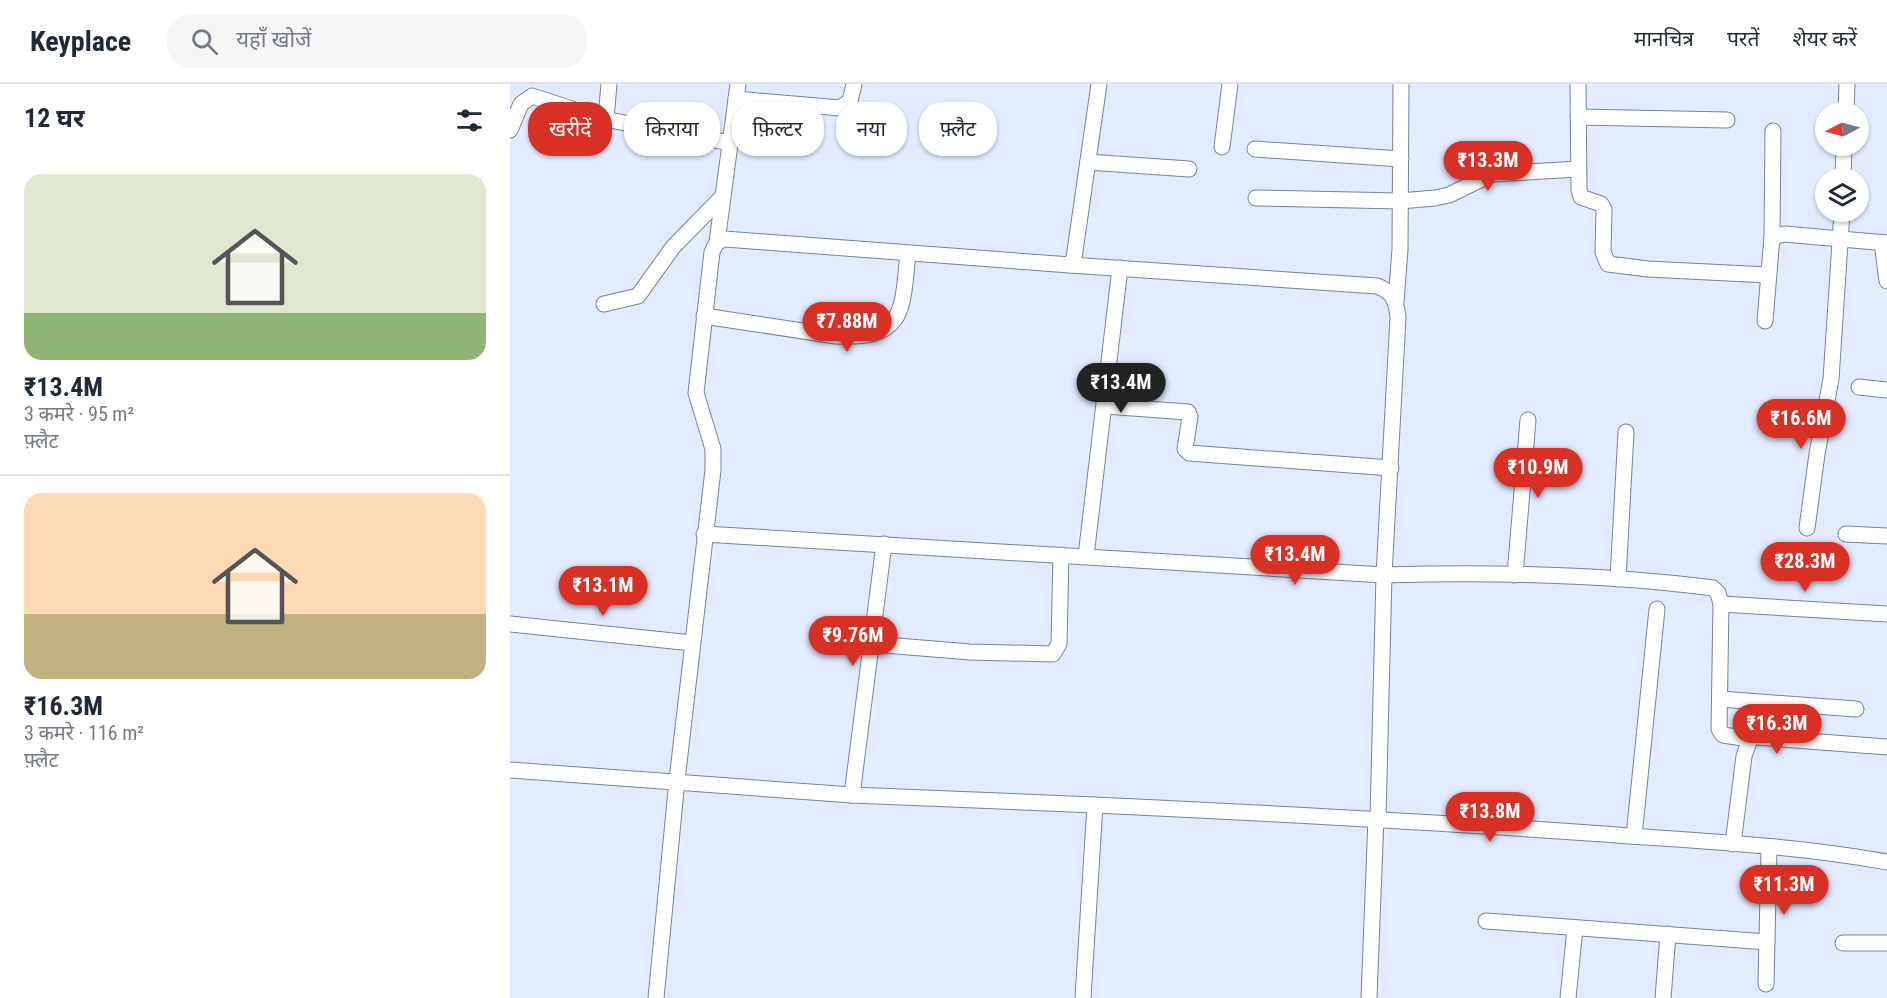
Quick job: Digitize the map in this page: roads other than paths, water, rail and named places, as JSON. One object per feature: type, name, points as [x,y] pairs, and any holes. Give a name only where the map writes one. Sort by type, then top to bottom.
[{"type":"street","points":[[607,102],[609,84]]},
{"type":"street","points":[[656,998],[713,449],[696,393],[712,252],[717,242],[737,92],[840,108],[850,101],[855,84]]},
{"type":"street","points":[[1070,265],[1074,258],[1099,84]]},
{"type":"street","points":[[1222,147],[1230,84]]},
{"type":"street","points":[[1369,998],[1384,575],[1398,317],[1396,302],[1401,84]]},
{"type":"street","points":[[1578,84],[1578,169],[1581,197],[1601,204],[1604,209],[1603,252],[1608,264],[1648,269],[1768,275]]},
{"type":"street","points":[[1846,102],[1847,84]]},
{"type":"street","points":[[510,130],[521,104],[541,91],[567,102]]},
{"type":"street","points":[[1578,117],[1727,120]]},
{"type":"street","points":[[612,120],[730,143]]},
{"type":"street","points":[[1765,321],[1772,237],[1773,131]]},
{"type":"street","points":[[1255,149],[1401,159]]},
{"type":"street","points":[[1088,162],[1189,169]]},
{"type":"street","points":[[1256,198],[1400,201],[1449,195],[1492,174],[1578,169]]},
{"type":"street","points":[[604,304],[638,296],[673,247],[723,196]]},
{"type":"street","points":[[1807,528],[1817,454],[1831,379],[1841,222]]},
{"type":"street","points":[[1772,237],[1784,234],[1884,243],[1887,281]]},
{"type":"street","points":[[717,242],[725,239],[1377,286],[1390,291],[1396,302]]},
{"type":"street","points":[[704,316],[836,336],[851,336],[883,329],[897,320],[902,306],[908,253]]},
{"type":"street","points":[[1086,556],[1120,268]]},
{"type":"street","points":[[1859,387],[1887,390]]},
{"type":"street","points":[[1105,406],[1188,412],[1191,417],[1185,449],[1189,453],[1391,468]]},
{"type":"street","points":[[1515,575],[1528,420]]},
{"type":"street","points":[[1618,579],[1626,432]]},
{"type":"street","points":[[704,534],[1384,575],[1462,573],[1618,579],[1713,588],[1718,593],[1721,604],[1721,732],[1750,739],[1756,736],[1887,747]]},
{"type":"street","points":[[1846,534],[1887,536]]},
{"type":"street","points":[[852,795],[884,544]]},
{"type":"street","points":[[873,644],[970,652],[1053,654],[1059,644],[1061,555]]},
{"type":"street","points":[[1721,604],[1887,614]]},
{"type":"street","points":[[1634,836],[1657,609]]},
{"type":"street","points":[[510,624],[692,643]]},
{"type":"street","points":[[1720,699],[1856,710]]},
{"type":"street","points":[[1732,844],[1744,756],[1750,739]]},
{"type":"street","points":[[510,770],[677,780],[852,795],[1377,818],[1732,844],[1887,862]]},
{"type":"street","points":[[1083,998],[1095,806]]},
{"type":"street","points":[[1766,984],[1769,848]]},
{"type":"street","points":[[1486,921],[1767,942]]},
{"type":"street","points":[[1568,998],[1575,928]]},
{"type":"street","points":[[1663,998],[1668,934]]},
{"type":"street","points":[[1843,943],[1887,943]]}]
